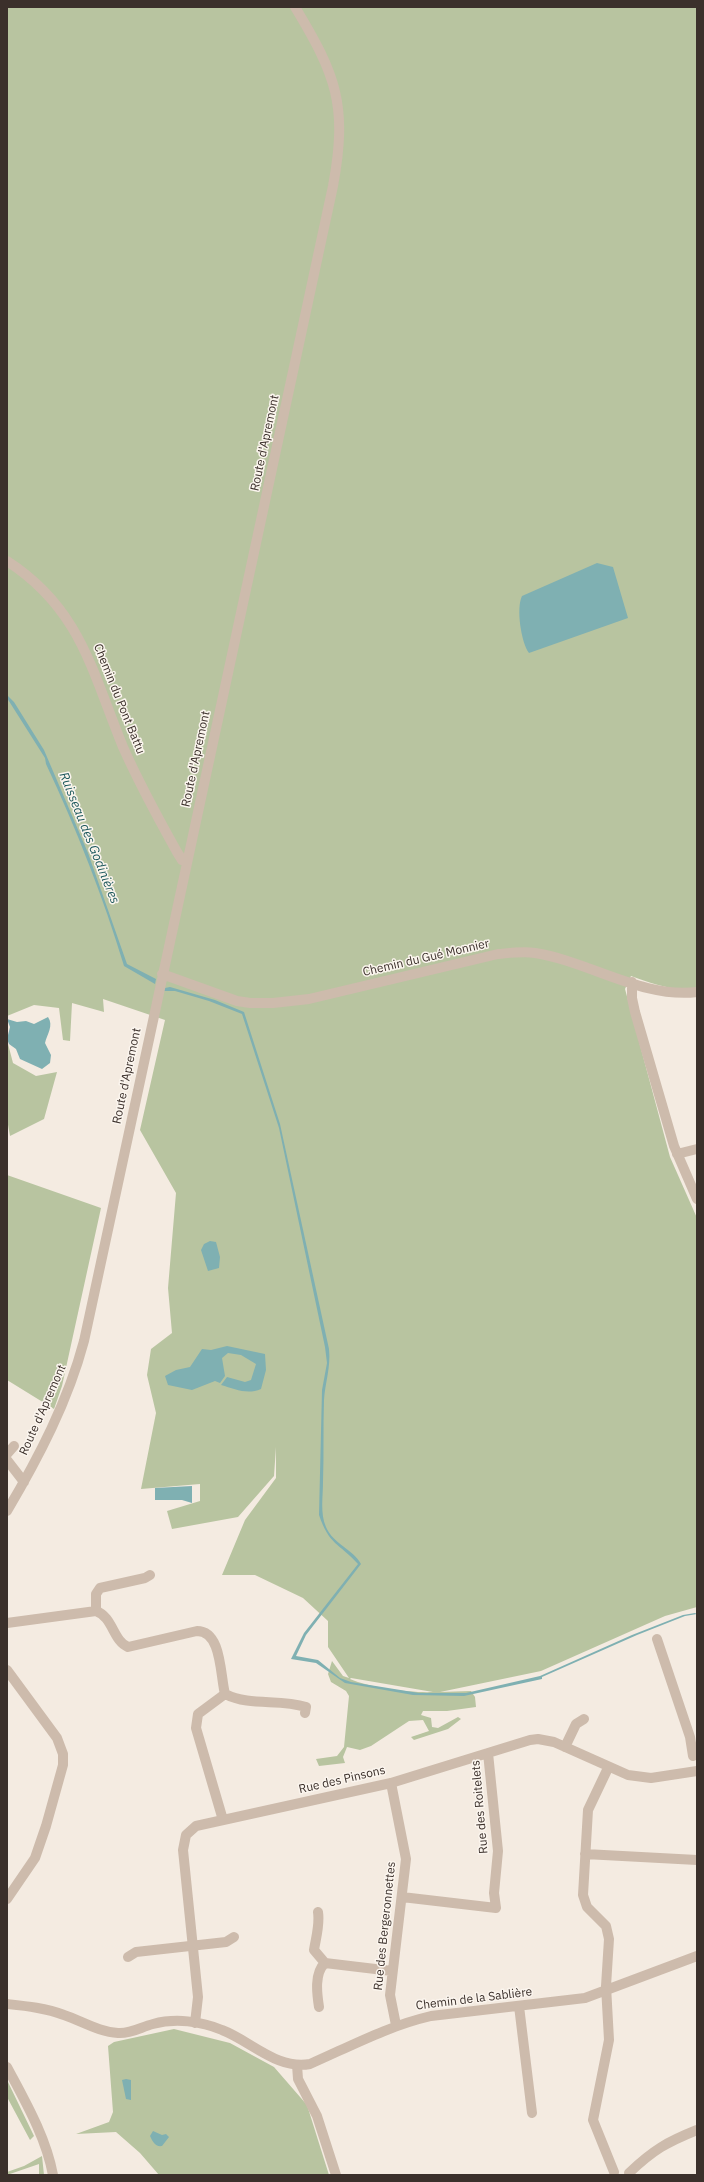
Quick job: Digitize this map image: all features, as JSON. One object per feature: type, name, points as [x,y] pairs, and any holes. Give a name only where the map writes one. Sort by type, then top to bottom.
[{"type":"street","name":"Route d'Apremont","points":[[7,1511],[24,1482],[57,1416],[75,1375],[84,1341],[338,157],[340,122],[334,84],[323,56],[295,7]]},
{"type":"street","name":"Chemin du Pont Battu","points":[[7,561],[31,579],[58,606],[80,637],[136,775],[177,852],[182,860],[187,862]]},
{"type":"street","name":"Chemin du Gué Monnier","points":[[162,974],[237,1001],[250,1003],[273,1003],[310,999],[498,954],[518,952],[548,956],[665,992],[697,992]]},
{"type":"street","points":[[632,982],[632,998],[635,1012],[677,1154],[697,1199]]},
{"type":"street","points":[[677,1154],[697,1149]]},
{"type":"street","points":[[7,1460],[24,1482]]},
{"type":"street","points":[[96,1611],[96,1594],[100,1588],[145,1578],[150,1575]]},
{"type":"street","points":[[7,1623],[96,1611],[104,1616],[121,1642],[128,1647],[197,1631],[206,1632],[214,1640],[216,1645],[225,1694]]},
{"type":"street","points":[[657,1639],[694,1740],[695,1763]]},
{"type":"street","points":[[7,1670],[57,1738],[63,1754],[63,1765],[40,1848],[31,1867],[7,1899]]},
{"type":"street","points":[[225,1694],[250,1702],[292,1702],[306,1707],[306,1713]]},
{"type":"street","points":[[223,1820],[196,1728],[198,1714],[225,1694]]},
{"type":"street","points":[[565,1747],[576,1724],[584,1719]]},
{"type":"street","name":"Rue des Pinsons","points":[[195,2023],[198,1997],[184,1841],[190,1830],[196,1826],[391,1783],[538,1739],[547,1740],[565,1747],[608,1768],[628,1775],[651,1778],[684,1772],[695,1763]]},
{"type":"street","name":"Rue des Roitelets","points":[[402,1897],[496,1908],[494,1893],[498,1851],[488,1753]]},
{"type":"street","points":[[608,1768],[588,1810],[585,1854],[584,1901],[602,1921],[608,1932],[606,1990],[609,2040],[593,2120],[612,2173],[622,2169],[630,2174],[654,2150],[666,2142],[697,2130]]},
{"type":"street","name":"Rue des Bergeronnettes","points":[[391,1783],[406,1859],[392,1971],[391,2006],[396,2025]]},
{"type":"street","points":[[585,1854],[697,1860]]},
{"type":"street","points":[[318,1912],[320,1923],[316,1930],[314,1950],[325,1963],[392,1971]]},
{"type":"street","points":[[128,1957],[136,1952],[226,1942],[234,1937]]},
{"type":"street","name":"Chemin de la Sablière","points":[[7,2004],[58,2013],[101,2030],[120,2033],[169,2021],[195,2023],[221,2029],[280,2061],[297,2065],[310,2064],[396,2025],[431,2016],[572,2000],[606,1990],[697,1956]]},
{"type":"street","points":[[319,2007],[317,1993],[320,1969],[325,1963]]},
{"type":"street","points":[[519,2006],[532,2113]]},
{"type":"street","points":[[297,2065],[298,2079],[316,2116],[336,2175]]},
{"type":"street","points":[[7,2067],[36,2124],[51,2163],[53,2175]]},
{"type":"green space","points":[[7,7],[697,7],[697,988],[672,988],[631,976],[625,989],[670,1157],[697,1218],[697,1607],[665,1616],[541,1671],[440,1692],[471,1691],[475,1697],[476,1707],[447,1711],[423,1711],[421,1715],[431,1718],[432,1727],[438,1728],[458,1717],[461,1719],[448,1729],[414,1740],[411,1737],[429,1731],[423,1720],[409,1721],[371,1746],[360,1750],[347,1747],[343,1757],[345,1763],[319,1766],[316,1759],[337,1756],[344,1747],[349,1696],[346,1691],[331,1682],[328,1674],[332,1661],[343,1676],[349,1678],[328,1647],[328,1621],[303,1598],[255,1575],[222,1575],[245,1520],[276,1478],[276,1447],[274,1476],[238,1517],[172,1529],[167,1511],[200,1501],[200,1484],[141,1489],[156,1413],[147,1375],[151,1349],[172,1333],[168,1288],[176,1193],[140,1130],[165,1020],[103,999],[104,1012],[72,1003],[70,1041],[63,1040],[59,1008],[34,1005],[7,1016]],"holes":[[[350,1679],[433,1692],[403,1691],[369,1685]]]},
{"type":"green space","points":[[7,1040],[13,1063],[36,1076],[57,1072],[44,1119],[10,1136],[7,1119]]},
{"type":"green space","points":[[7,1175],[101,1208],[62,1386],[54,1409],[7,1380]]},
{"type":"green space","points":[[174,2029],[230,2043],[274,2067],[307,2105],[329,2175],[159,2175],[140,2153],[116,2132],[76,2134],[109,2122],[113,2112],[108,2046],[114,2042]]},
{"type":"green space","points":[[7,2080],[34,2136],[30,2140],[7,2097]]},
{"type":"green space","points":[[42,2156],[44,2175],[39,2175],[39,2164],[7,2175],[7,2172],[24,2166]]},
{"type":"water","points":[[597,563],[613,567],[628,618],[529,653],[526,648],[520,625],[519,608],[522,596]]},
{"type":"water","points":[[7,695],[14,702],[44,750],[88,853],[127,964],[156,979],[155,984],[124,966],[89,864],[46,764],[45,758],[7,698]]},
{"type":"water","points":[[170,987],[215,1000],[244,1012],[280,1124],[329,1349],[329,1362],[324,1400],[323,1516],[329,1533],[353,1554],[361,1564],[306,1635],[296,1656],[318,1660],[340,1678],[351,1682],[419,1693],[466,1693],[540,1676],[632,1635],[683,1615],[697,1614],[685,1616],[637,1635],[542,1677],[542,1679],[464,1696],[413,1695],[345,1683],[316,1663],[291,1659],[304,1633],[358,1564],[331,1538],[319,1515],[322,1390],[327,1363],[325,1347],[279,1128],[242,1014],[209,1001],[175,991],[164,991],[165,988]]},
{"type":"water","points":[[48,1017],[50,1020],[50,1027],[45,1043],[51,1055],[50,1063],[42,1069],[20,1059],[16,1049],[9,1044],[7,1039],[10,1027],[7,1019],[17,1022],[26,1021],[34,1024]]},
{"type":"water","points":[[210,1241],[216,1242],[220,1257],[219,1268],[208,1271],[201,1250],[204,1244]]},
{"type":"water","points":[[227,1346],[265,1354],[266,1370],[261,1389],[256,1391],[236,1390],[221,1385],[227,1377],[245,1382],[251,1380],[256,1364],[241,1355],[228,1353],[222,1358],[225,1376],[220,1383],[215,1381],[192,1390],[168,1385],[165,1376],[176,1370],[190,1367],[202,1349],[211,1350]]},
{"type":"water","points":[[192,1486],[192,1503],[182,1500],[155,1500],[155,1488]]},
{"type":"water","points":[[122,2080],[131,2080],[131,2100],[126,2099]]},
{"type":"water","points":[[153,2131],[162,2135],[166,2134],[169,2137],[162,2146],[154,2144],[150,2136]]},
{"type":"water label","name":"Ruisseau des Godinières","points":[[89,838]]}]
